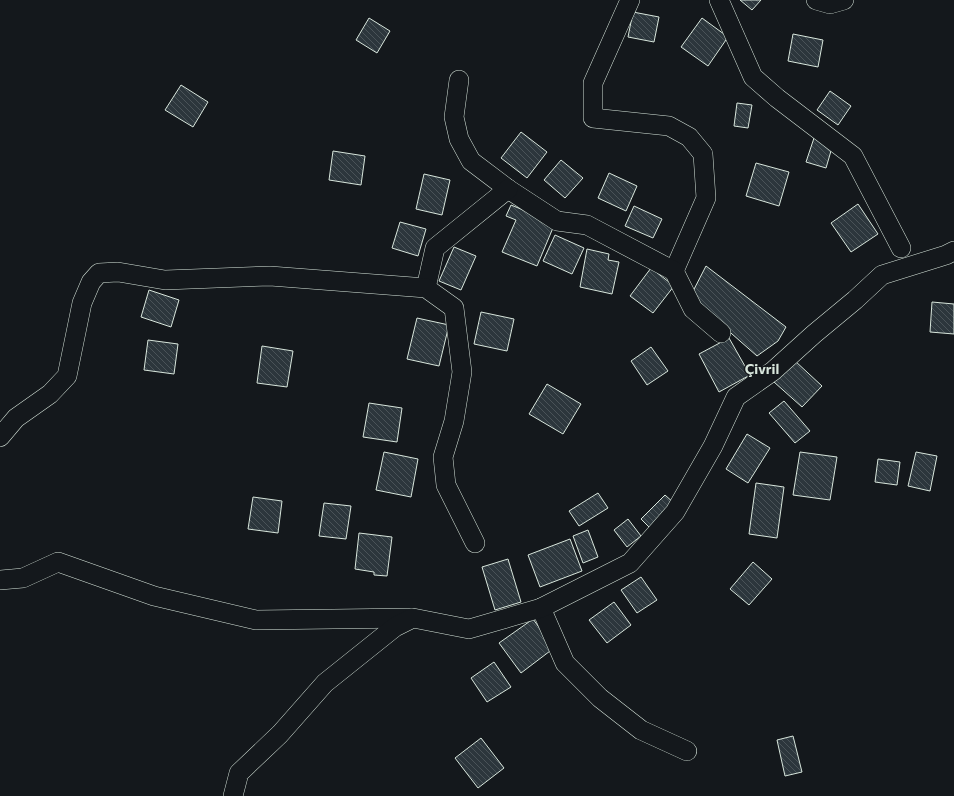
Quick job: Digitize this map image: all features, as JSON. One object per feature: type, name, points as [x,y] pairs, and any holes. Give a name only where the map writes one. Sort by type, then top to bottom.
[{"type":"street","points":[[630,0],[593,83],[593,118],[670,126],[688,137],[703,154],[706,198],[674,271]]},
{"type":"street","points":[[719,0],[753,77],[777,98],[854,156],[901,248]]},
{"type":"street","points":[[816,0],[830,4],[844,0]]},
{"type":"street","points":[[458,80],[454,117],[459,139],[472,161],[508,188],[558,221],[587,225],[674,271],[694,309],[721,333]]},
{"type":"street","points":[[426,288],[434,248],[508,188]]},
{"type":"street","points":[[0,580],[22,578],[58,562],[154,596],[256,620],[413,618],[469,629],[541,608],[630,563],[675,512],[713,446],[736,397],[773,371],[882,275],[951,256]]},
{"type":"street","points":[[0,437],[16,418],[50,394],[67,376],[82,303],[91,282],[99,273],[118,272],[165,280],[270,276],[426,288],[454,308],[462,372],[454,421],[443,457],[446,485],[475,543]]},
{"type":"street","points":[[541,608],[565,663],[600,698],[640,730],[687,751]]},
{"type":"street","points":[[233,796],[239,773],[280,734],[325,683],[394,628],[413,618]]},
{"type":"building","points":[[740,0],[761,0],[752,10]]},
{"type":"building","points":[[633,12],[659,17],[654,42],[628,37]]},
{"type":"building","points":[[369,18],[390,31],[377,53],[356,40]]},
{"type":"building","points":[[702,18],[728,37],[708,66],[681,47]]},
{"type":"building","points":[[793,34],[823,40],[818,67],[788,61]]},
{"type":"building","points":[[181,85],[208,102],[193,127],[165,110]]},
{"type":"building","points":[[830,91],[851,106],[838,125],[817,110]]},
{"type":"building","points":[[737,103],[752,105],[748,128],[734,126]]},
{"type":"building","points":[[521,132],[547,152],[527,178],[501,158]]},
{"type":"building","points":[[814,138],[833,144],[826,168],[806,162]]},
{"type":"building","points":[[333,151],[365,156],[361,185],[329,180]]},
{"type":"building","points":[[561,160],[583,178],[565,198],[544,180]]},
{"type":"building","points":[[756,163],[789,172],[779,206],[746,196]]},
{"type":"building","points":[[609,173],[637,186],[626,211],[598,198]]},
{"type":"building","points":[[424,174],[450,180],[442,215],[416,209]]},
{"type":"building","points":[[858,204],[878,234],[851,252],[831,223]]},
{"type":"building","points":[[511,205],[555,223],[537,266],[502,252],[516,220],[506,216]]},
{"type":"building","points":[[634,206],[662,219],[653,238],[625,226]]},
{"type":"building","points":[[400,222],[426,229],[418,256],[392,248]]},
{"type":"building","points":[[555,235],[584,248],[572,274],[543,261]]},
{"type":"building","points":[[454,247],[476,256],[461,290],[439,281]]},
{"type":"building","points":[[587,249],[609,254],[608,260],[619,262],[612,294],[580,287]]},
{"type":"building","points":[[706,266],[786,327],[778,341],[757,356],[690,297]]},
{"type":"building","points":[[651,268],[674,286],[653,313],[630,296]]},
{"type":"building","points":[[149,290],[179,300],[171,327],[141,317]]},
{"type":"building","points":[[932,302],[954,304],[954,334],[930,332]]},
{"type":"building","points":[[481,312],[514,319],[507,351],[474,344]]},
{"type":"building","points":[[417,318],[449,325],[439,366],[407,359]]},
{"type":"building","points":[[729,338],[750,375],[719,392],[699,354]]},
{"type":"building","points":[[148,340],[178,344],[174,374],[144,370]]},
{"type":"building","points":[[262,346],[293,351],[287,387],[257,383]]},
{"type":"building","points":[[651,347],[668,371],[647,385],[631,361]]},
{"type":"building","points":[[794,360],[822,386],[802,407],[774,382]]},
{"type":"building","points":[[547,384],[581,404],[563,434],[529,414]]},
{"type":"building","points":[[784,401],[810,431],[795,443],[769,413]]},
{"type":"building","points":[[369,403],[402,408],[397,442],[363,437]]},
{"type":"building","points":[[747,434],[770,448],[748,483],[726,469]]},
{"type":"building","points":[[384,452],[418,459],[411,497],[376,490]]},
{"type":"building","points":[[800,452],[837,457],[830,500],[793,495]]},
{"type":"building","points":[[916,452],[937,456],[930,491],[908,486]]},
{"type":"building","points":[[878,459],[900,462],[897,485],[875,482]]},
{"type":"building","points":[[756,483],[784,487],[777,538],[749,534]]},
{"type":"building","points":[[598,493],[608,508],[579,526],[569,511]]},
{"type":"building","points":[[665,495],[675,504],[651,529],[641,519]]},
{"type":"building","points":[[253,497],[282,501],[278,533],[248,529]]},
{"type":"building","points":[[324,503],[351,506],[346,539],[319,536]]},
{"type":"building","points":[[628,519],[641,536],[627,547],[614,530]]},
{"type":"building","points":[[588,530],[598,557],[583,563],[573,536]]},
{"type":"building","points":[[359,533],[392,537],[387,576],[374,575],[374,572],[355,569]]},
{"type":"building","points":[[570,539],[582,571],[540,587],[528,555]]},
{"type":"building","points":[[508,559],[521,602],[495,610],[482,567]]},
{"type":"building","points":[[753,562],[772,579],[749,605],[730,589]]},
{"type":"building","points":[[641,577],[657,600],[637,613],[621,590]]},
{"type":"building","points":[[614,602],[631,625],[607,643],[589,620]]},
{"type":"building","points":[[533,619],[554,648],[521,673],[499,643]]},
{"type":"building","points":[[494,662],[511,687],[487,702],[471,678]]},
{"type":"building","points":[[793,736],[802,772],[785,776],[777,740]]},
{"type":"building","points":[[481,738],[504,768],[478,788],[455,758]]},
{"type":"district","name":"Çivril","points":[[762,368]]}]
